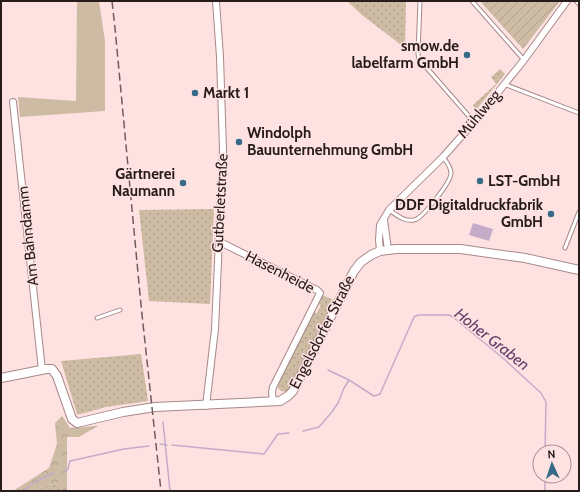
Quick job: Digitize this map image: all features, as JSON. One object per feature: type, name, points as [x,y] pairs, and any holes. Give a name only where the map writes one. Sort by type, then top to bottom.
[{"type":"main road","points":[[384,251],[460,249],[525,258],[579,270]]},
{"type":"main road","name":"Engelsdorfer Straße","points":[[42,370],[50,369],[54,371],[72,419],[77,423],[123,412],[155,407],[206,406],[280,401],[293,391],[354,271],[367,258],[384,251]]},
{"type":"main road","points":[[1,378],[42,370]]},
{"type":"street","name":"Gutberletstraße","points":[[206,406],[215,329],[223,142],[216,1]]},
{"type":"street","name":"Mühlweg","points":[[384,251],[384,220],[389,210],[443,157],[474,122],[524,60],[567,1]]},
{"type":"street","name":"Am Bahndamm","points":[[14,102],[42,370]]},
{"type":"street","name":"Hasenheide","points":[[218,241],[317,290],[320,293],[273,387],[273,402]]},
{"type":"lane","points":[[420,1],[419,60],[474,122]]},
{"type":"lane","points":[[472,1],[524,60]]},
{"type":"lane","points":[[576,1],[579,4]]},
{"type":"lane","points":[[504,84],[579,113]]},
{"type":"lane","points":[[389,210],[405,220],[416,220],[424,213],[449,181],[451,172],[443,157]]},
{"type":"lane","points":[[565,248],[579,212]]},
{"type":"lane","points":[[97,318],[120,310]]},
{"type":"green space","points":[[77,1],[99,1],[105,41],[105,111],[20,117],[18,97],[76,101]]},
{"type":"green space","points":[[347,1],[406,1],[405,48],[362,15]]},
{"type":"green space","points":[[480,1],[560,1],[523,49]]},
{"type":"green space","points":[[500,69],[505,74],[476,110],[473,105],[496,84],[491,77]]},
{"type":"green space","points":[[214,209],[210,304],[149,301],[139,210]]},
{"type":"green space","points":[[322,295],[334,300],[290,389],[287,392],[281,391],[278,388],[278,384],[313,312],[317,313],[321,305],[318,304]]},
{"type":"green space","points":[[141,354],[148,401],[106,407],[77,414],[61,361]]},
{"type":"green space","points":[[62,416],[70,428],[98,426],[79,437],[67,437],[67,491],[61,491],[61,483],[46,485],[33,491],[13,491],[49,468],[57,444],[55,423]]},
{"type":"green space","points":[[61,483],[61,491],[33,491],[46,485]]},
{"type":"shaded area","points":[[473,223],[493,229],[489,241],[469,235]]},
{"type":"waterway","name":"Hoher Graben","points":[[303,431],[319,427],[338,403],[349,380],[374,396],[380,394],[414,317],[418,315],[449,315],[504,359],[541,393],[546,402],[545,444]]},
{"type":"waterway","points":[[328,370],[349,380]]},
{"type":"waterway","points":[[163,422],[170,491]]},
{"type":"waterway","name":"Hoher Graben","points":[[172,445],[264,454],[278,434],[289,433]]},
{"type":"waterway","name":"Hoher Graben","points":[[160,444],[167,445]]},
{"type":"waterway","name":"Hoher Graben","points":[[65,472],[68,469],[70,461],[124,449],[149,446]]},
{"type":"waterway","name":"Hoher Graben","points":[[23,491],[35,482],[53,473]]},
{"type":"waterway","name":"Hoher Graben","points":[[545,484],[545,491]]},
{"type":"railway","points":[[112,1],[141,305],[161,491]]},
{"type":"place","name":"smow.de labelfarm GmbH","points":[[467,55]]},
{"type":"place","name":"Markt 1","points":[[195,93]]},
{"type":"place","name":"Windolph Bauunternehmung GmbH","points":[[239,142]]},
{"type":"place","name":"LST-GmbH","points":[[480,181]]},
{"type":"place","name":"Gärtnerei Naumann","points":[[183,183]]},
{"type":"place","name":"DDF Digitaldruckfabrik GmbH","points":[[551,214]]}]
